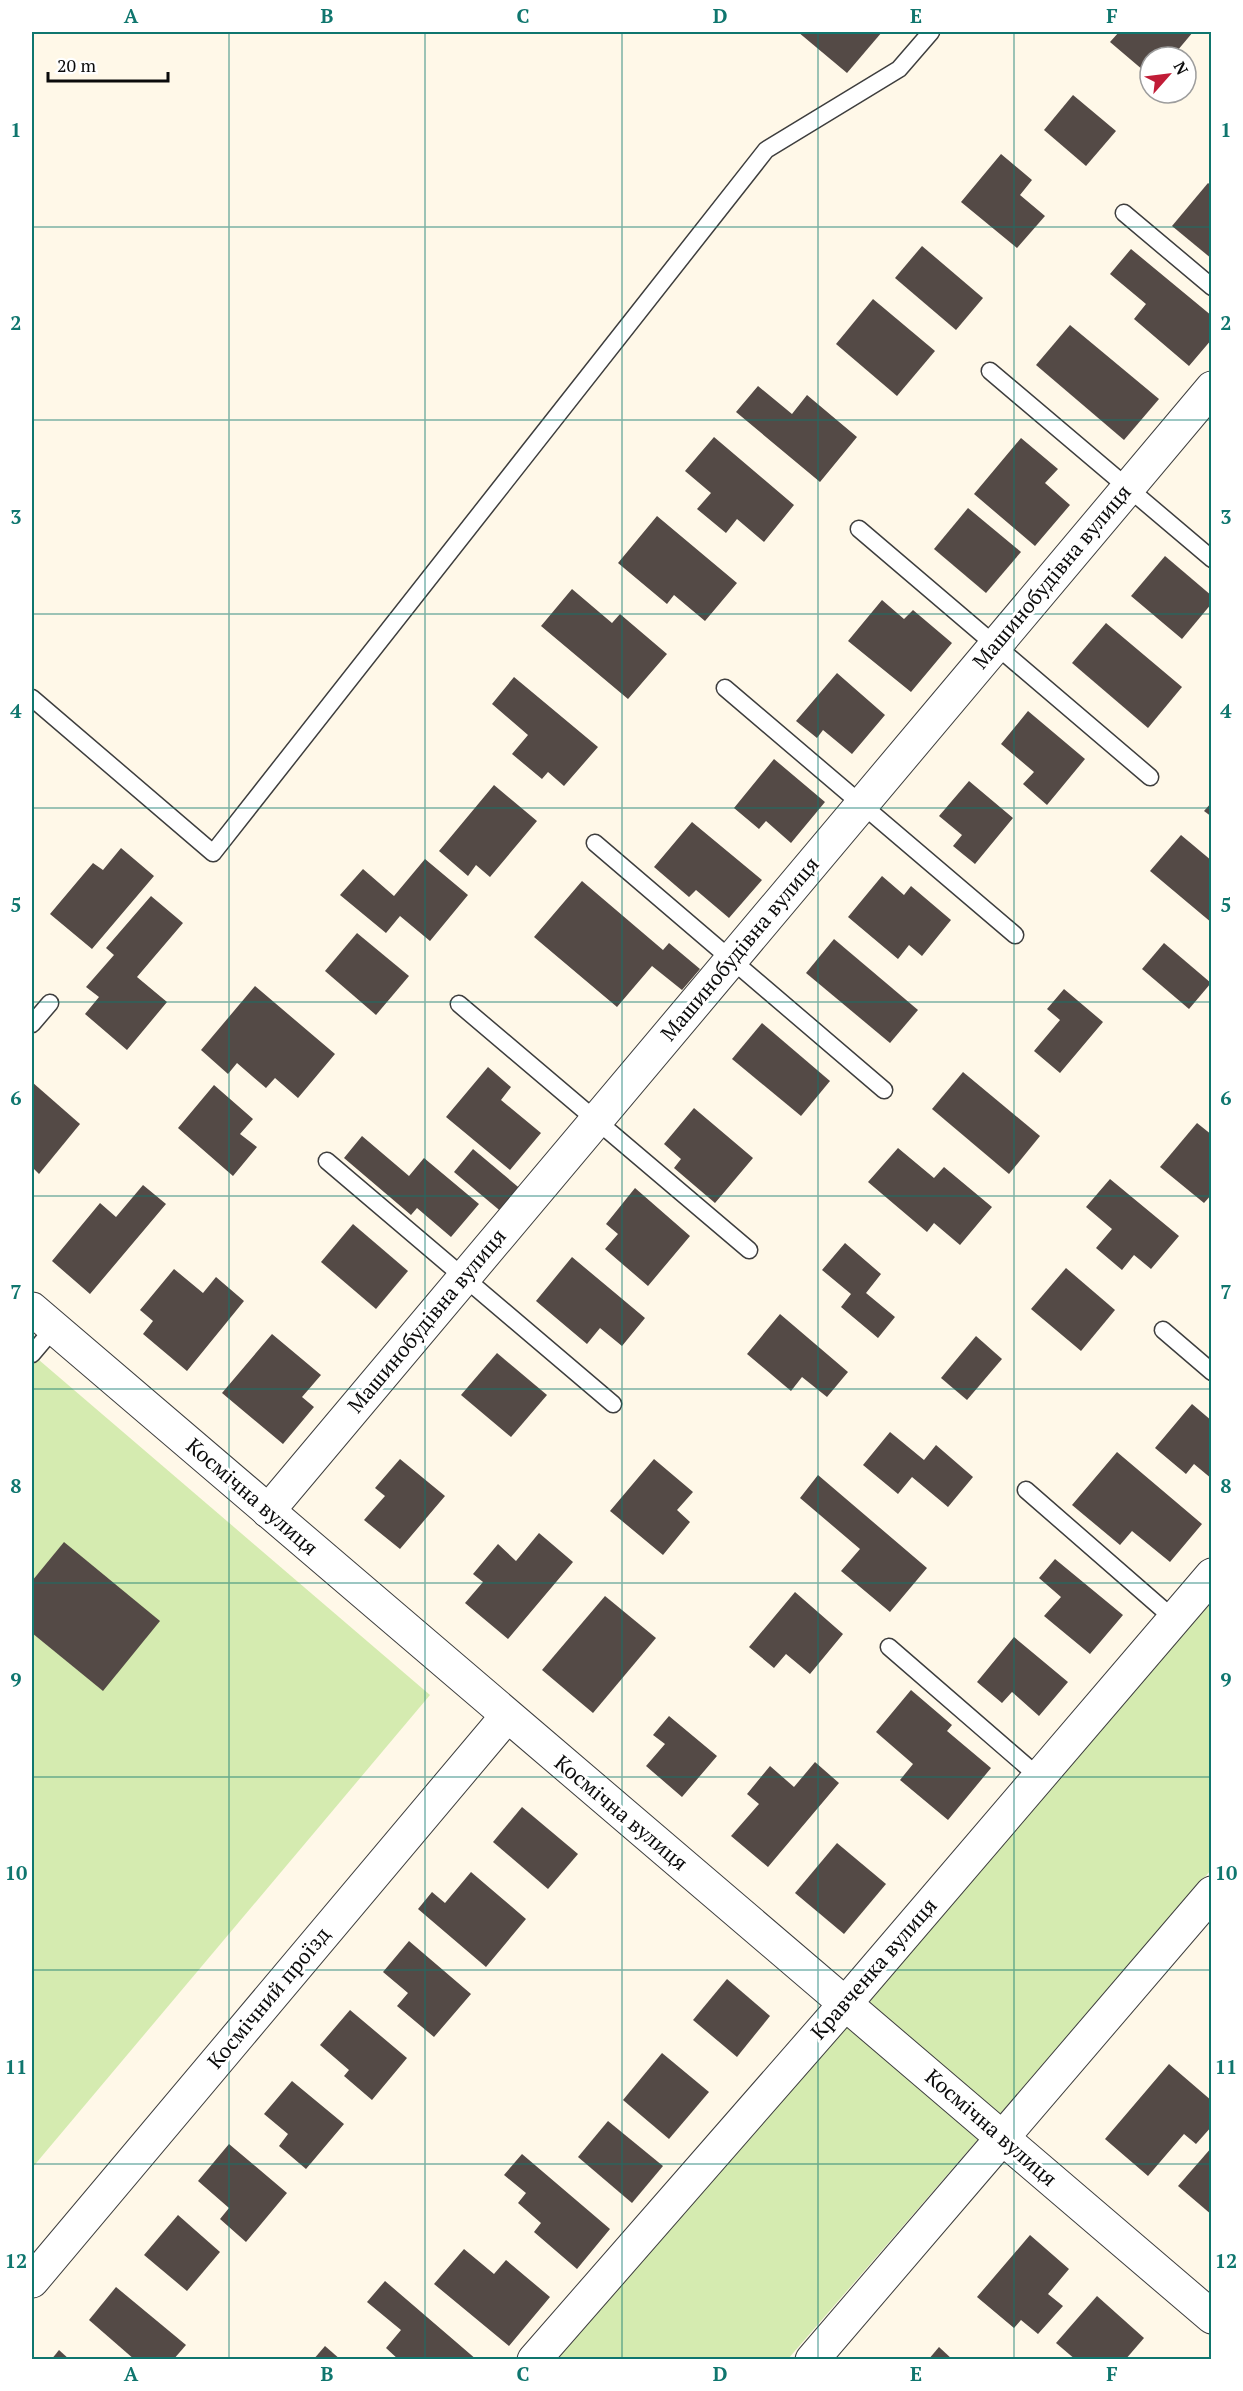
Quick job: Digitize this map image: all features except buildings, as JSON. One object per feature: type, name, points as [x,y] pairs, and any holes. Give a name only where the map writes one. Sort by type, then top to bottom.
[{"type":"street","name":"Машинобудівна вулиця","points":[[268,1511],[1212,388]]},
{"type":"street","name":"Космічна вулиця","points":[[43,1318],[1212,2317]]},
{"type":"street","name":"Кравченка вулиця","points":[[534,2360],[845,2004],[1212,1575]]},
{"type":"street","name":"Космічний проїзд","points":[[32,2281],[507,1716]]},
{"type":"street","points":[[812,2360],[1212,1893]]},
{"type":"lane","points":[[32,698],[213,853],[765,150],[899,69],[931,32]]},
{"type":"lane","points":[[1124,213],[1212,287]]},
{"type":"lane","points":[[990,371],[1212,559]]},
{"type":"lane","points":[[859,529],[1150,777]]},
{"type":"lane","points":[[725,688],[1016,935]]},
{"type":"lane","points":[[595,843],[884,1090]]},
{"type":"lane","points":[[32,1024],[50,1003]]},
{"type":"lane","points":[[459,1004],[749,1250]]},
{"type":"lane","points":[[327,1161],[612,1404]]},
{"type":"lane","points":[[32,1354],[43,1318]]},
{"type":"lane","points":[[1163,1330],[1212,1372]]},
{"type":"lane","points":[[1026,1490],[1174,1619]]},
{"type":"lane","points":[[889,1647],[1039,1777]]},
{"type":"green space","points":[[32,1354],[430,1695],[32,2168]]},
{"type":"green space","points":[[1211,1598],[1211,1870],[788,2359],[550,2360]]}]
